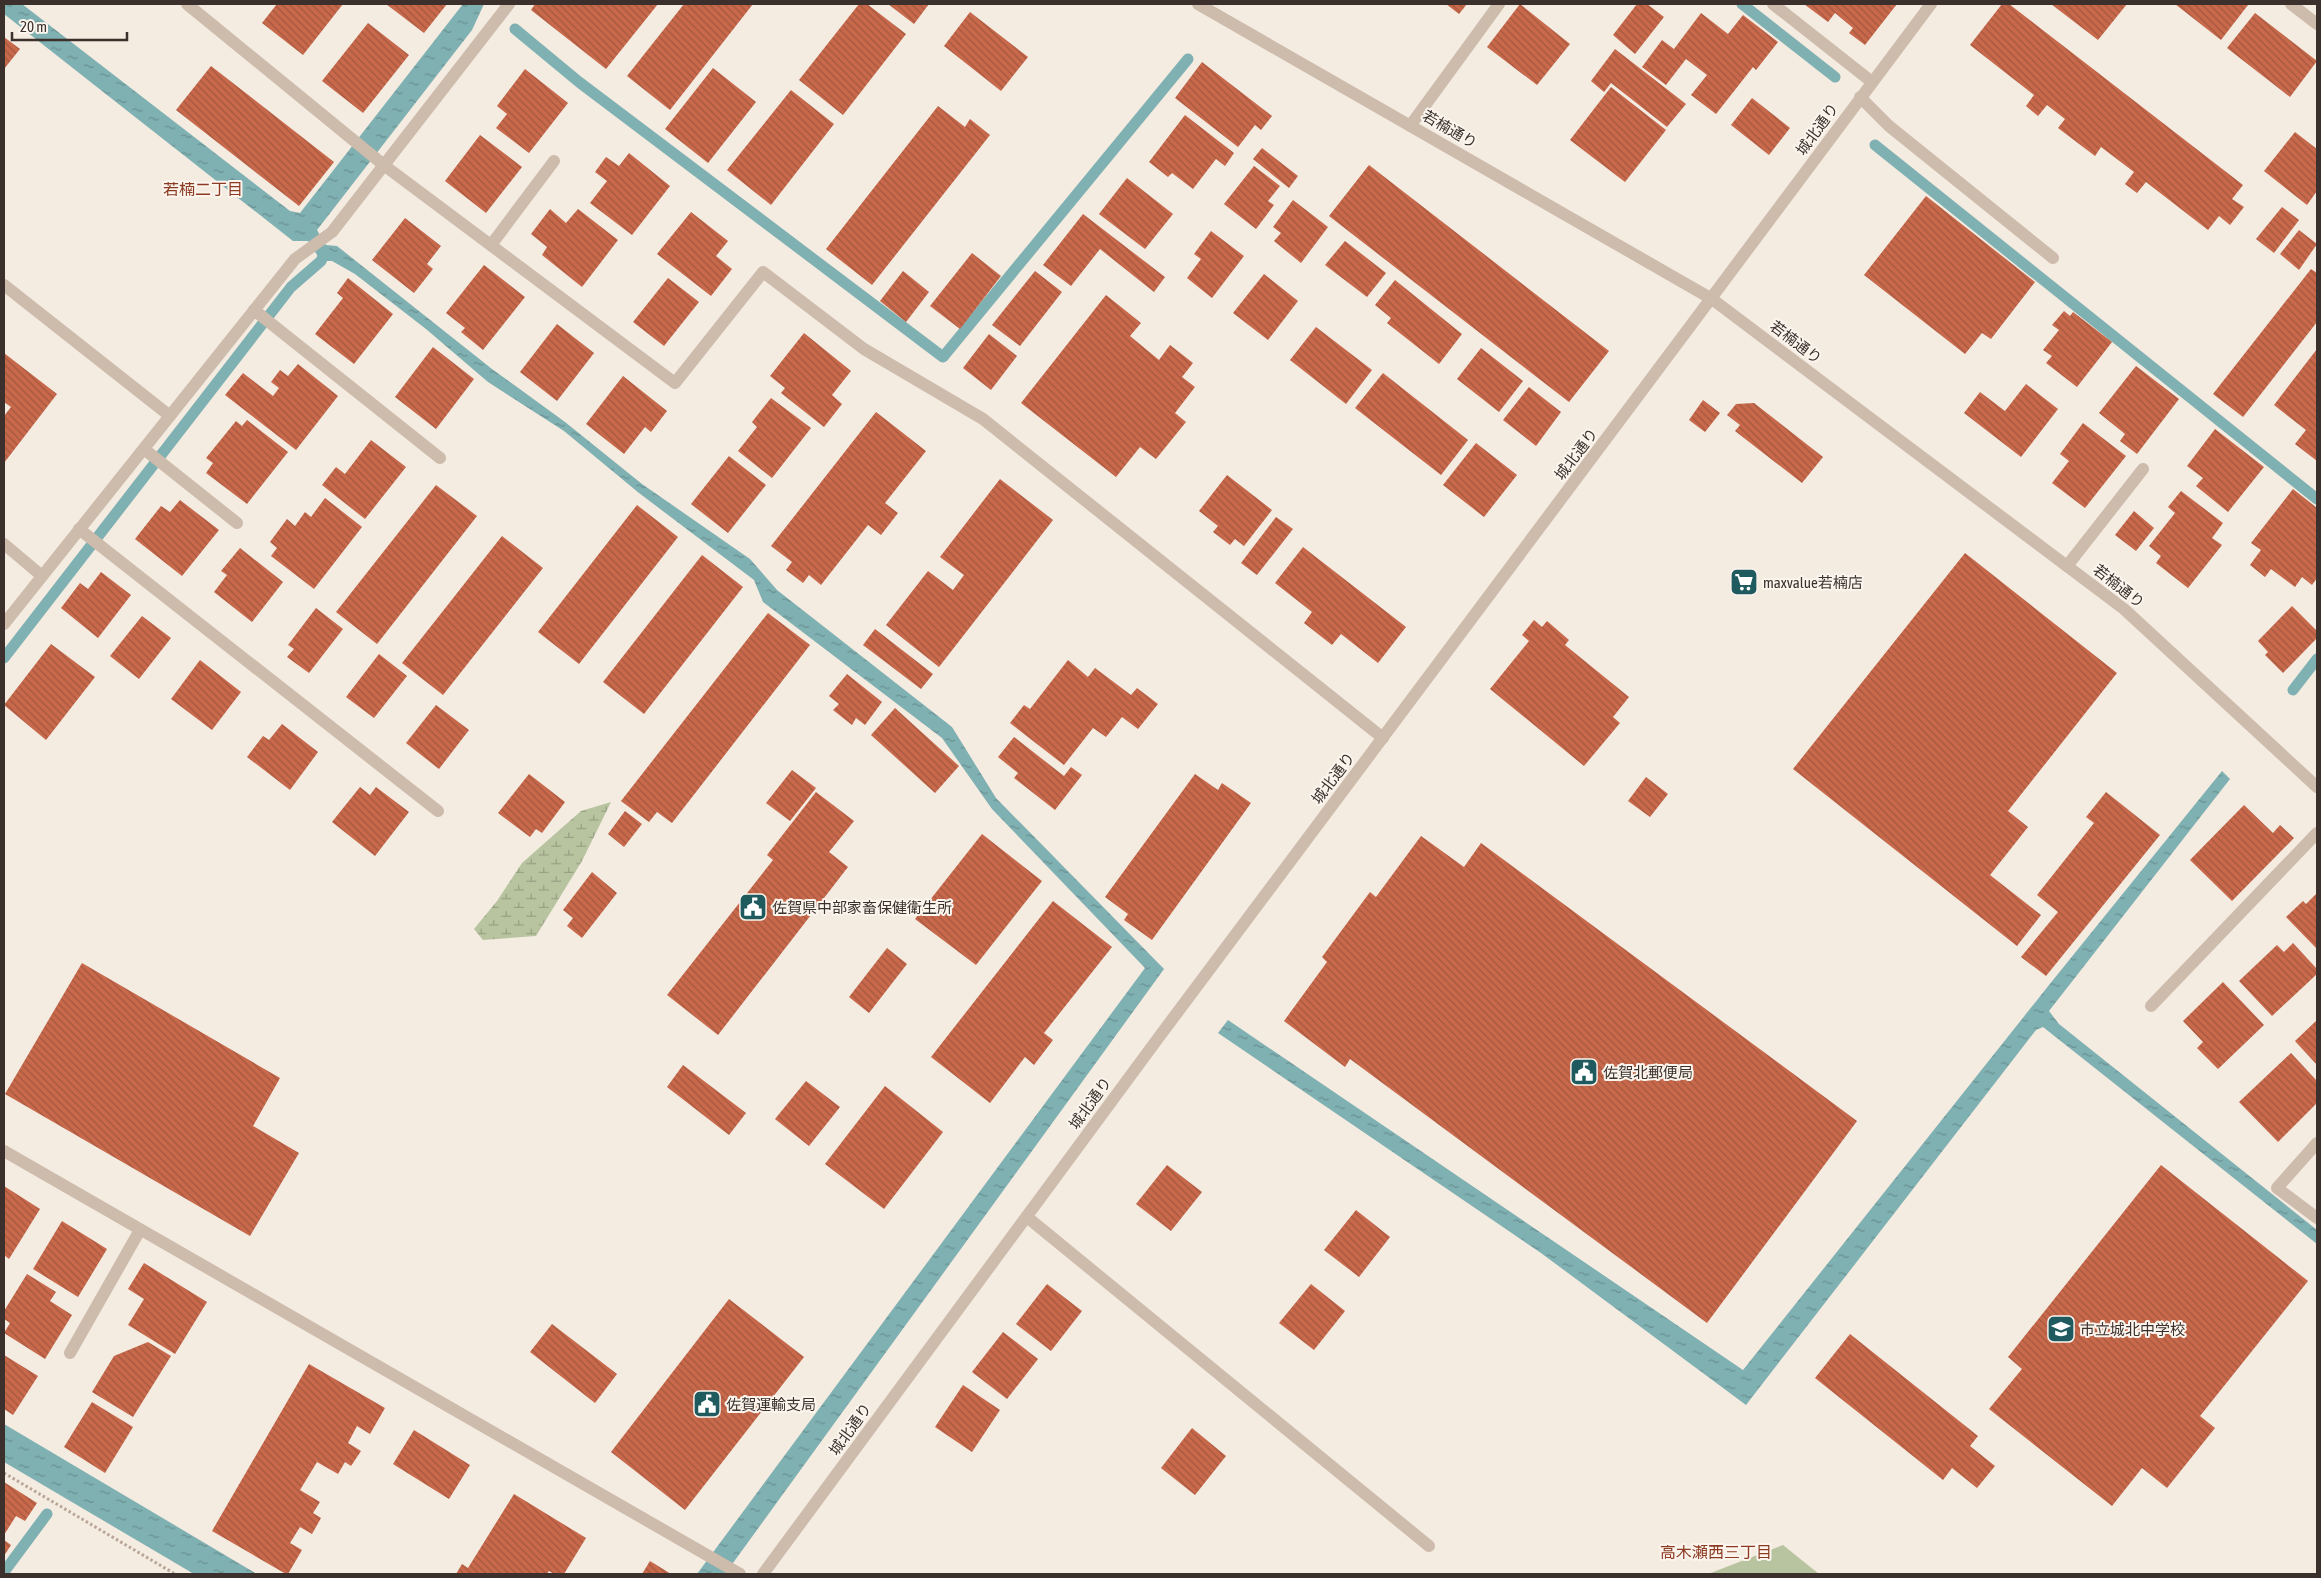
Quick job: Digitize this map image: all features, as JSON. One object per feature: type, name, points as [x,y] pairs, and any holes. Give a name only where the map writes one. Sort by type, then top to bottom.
[{"type":"street","points":[[187,4],[385,166],[675,383],[763,272],[864,349],[982,419],[1383,738]]},
{"type":"street","points":[[4,624],[295,259],[332,232],[509,4]]},
{"type":"street","name":"若楠通り","points":[[1198,4],[1712,299],[2124,609],[2317,787]]},
{"type":"street","points":[[1410,126],[1499,4]]},
{"type":"street","points":[[1773,4],[1872,82]]},
{"type":"street","name":"城北通り","points":[[763,1574],[1027,1216],[1931,4]]},
{"type":"street","points":[[2291,4],[2317,24]]},
{"type":"street","points":[[1860,97],[1889,126],[2053,258]]},
{"type":"street","points":[[491,245],[554,161]]},
{"type":"street","points":[[4,285],[170,416]]},
{"type":"street","points":[[254,310],[440,458]]},
{"type":"street","points":[[144,449],[237,523]]},
{"type":"street","points":[[2067,566],[2143,469]]},
{"type":"street","points":[[79,529],[438,811]]},
{"type":"street","points":[[4,544],[42,576]]},
{"type":"street","points":[[2151,1006],[2317,833]]},
{"type":"street","points":[[2317,1143],[2277,1188],[2317,1218]]},
{"type":"street","points":[[4,1151],[737,1573]]},
{"type":"street","points":[[1027,1216],[1430,1546]]},
{"type":"street","points":[[70,1353],[140,1230]]},
{"type":"path","points":[[4,1473],[175,1574]]},
{"type":"green space","points":[[611,802],[582,861],[536,936],[483,940],[474,929],[497,901],[522,863],[581,811]]},
{"type":"green space","points":[[1783,1545],[1819,1574],[1708,1574]]},
{"type":"water","points":[[4,4],[22,4],[290,211],[300,213],[463,4],[484,4],[472,30],[317,230],[326,245],[337,246],[492,369],[565,422],[642,484],[750,559],[777,590],[952,727],[996,798],[1164,969],[725,1574],[697,1574],[1145,968],[992,809],[942,738],[763,602],[754,580],[639,493],[564,431],[488,382],[426,329],[355,274],[332,261],[321,261],[308,241],[293,241],[4,14]]},
{"type":"water","points":[[2222,771],[2230,779],[2049,1011],[2059,1024],[2317,1230],[2317,1244],[2043,1027],[2036,1030],[1746,1405],[1541,1253],[1218,1033],[1228,1020],[1743,1370]]},
{"type":"water","points":[[4,1424],[257,1574],[194,1574],[4,1462]]},
{"type":"building","points":[[277,4],[343,4],[303,55],[262,23]]},
{"type":"building","points":[[386,4],[447,4],[424,33]]},
{"type":"building","points":[[535,4],[658,4],[606,69],[531,10]]},
{"type":"building","points":[[684,4],[753,4],[670,110],[627,76]]},
{"type":"building","points":[[859,4],[867,4],[906,34],[843,115],[799,80]]},
{"type":"building","points":[[888,4],[929,4],[914,24]]},
{"type":"building","points":[[1446,4],[1467,4],[1459,14]]},
{"type":"building","points":[[1520,4],[1570,44],[1537,85],[1487,47]]},
{"type":"building","points":[[1637,4],[1647,4],[1664,17],[1635,54],[1613,35]]},
{"type":"building","points":[[1804,4],[1897,4],[1865,45],[1849,33],[1853,28],[1835,13],[1828,22]]},
{"type":"building","points":[[2002,4],[2009,4],[2243,185],[2232,199],[2244,207],[2230,225],[2219,216],[2208,230],[2146,182],[2137,193],[2125,184],[2134,172],[2101,147],[2095,156],[2058,128],[2065,119],[2047,105],[2038,116],[2026,106],[2034,95],[1970,45]]},
{"type":"building","points":[[2051,4],[2127,4],[2098,40]]},
{"type":"building","points":[[2175,4],[2246,4],[2248,5],[2221,40]]},
{"type":"building","points":[[970,12],[1028,57],[1001,91],[944,46]]},
{"type":"building","points":[[1701,13],[1728,34],[1743,15],[1778,42],[1756,70],[1753,67],[1716,114],[1691,95],[1707,75],[1686,59],[1666,85],[1642,67],[1662,40],[1674,49]]},
{"type":"building","points":[[2255,13],[2317,61],[2290,97],[2227,48]]},
{"type":"building","points":[[368,23],[409,55],[363,113],[322,81]]},
{"type":"building","points":[[4,37],[20,49],[4,69]]},
{"type":"building","points":[[1615,49],[1686,104],[1667,127],[1611,83],[1604,92],[1591,81]]},
{"type":"building","points":[[1202,62],[1272,116],[1261,130],[1255,125],[1238,147],[1175,98]]},
{"type":"building","points":[[211,66],[334,162],[299,206],[176,110]]},
{"type":"building","points":[[713,68],[756,102],[708,163],[665,129]]},
{"type":"building","points":[[525,69],[568,103],[529,153],[496,128],[507,114],[497,106]]},
{"type":"building","points":[[1611,87],[1666,130],[1625,182],[1570,140]]},
{"type":"building","points":[[791,90],[834,124],[771,205],[727,170]]},
{"type":"building","points":[[1752,98],[1790,128],[1769,155],[1731,125]]},
{"type":"building","points":[[938,106],[965,127],[970,119],[990,135],[872,285],[826,249]]},
{"type":"building","points":[[1185,115],[1234,153],[1225,166],[1216,159],[1193,189],[1172,173],[1168,177],[1149,162]]},
{"type":"building","points":[[2295,132],[2317,149],[2317,191],[2307,205],[2264,171]]},
{"type":"building","points":[[480,135],[522,167],[486,213],[445,181]]},
{"type":"building","points":[[1262,148],[1298,176],[1289,188],[1253,159]]},
{"type":"building","points":[[629,153],[670,186],[632,235],[590,203],[607,181],[595,172],[606,157],[619,166]]},
{"type":"building","points":[[1369,165],[1609,351],[1569,402],[1329,216]]},
{"type":"building","points":[[1254,166],[1280,186],[1268,201],[1274,205],[1256,229],[1224,204]]},
{"type":"building","points":[[1127,178],[1173,214],[1145,249],[1099,214]]},
{"type":"building","points":[[1926,196],[2035,282],[1991,339],[1982,333],[1965,354],[1864,275]]},
{"type":"building","points":[[1293,200],[1328,227],[1301,263],[1274,241],[1281,233],[1273,227]]},
{"type":"building","points":[[2282,207],[2299,220],[2274,253],[2256,239]]},
{"type":"building","points":[[550,209],[566,223],[578,209],[618,240],[582,287],[542,255],[547,247],[531,234]]},
{"type":"building","points":[[691,212],[728,241],[716,256],[732,269],[711,296],[657,254]]},
{"type":"building","points":[[1083,214],[1165,277],[1154,292],[1100,249],[1071,286],[1043,265]]},
{"type":"building","points":[[405,218],[441,246],[427,264],[433,269],[414,293],[372,260]]},
{"type":"building","points":[[2299,230],[2317,244],[2299,270],[2280,254]]},
{"type":"building","points":[[1211,231],[1244,256],[1212,298],[1187,278],[1201,259],[1194,254]]},
{"type":"building","points":[[1345,241],[1386,273],[1367,297],[1325,265]]},
{"type":"building","points":[[972,253],[1001,276],[960,329],[930,306]]},
{"type":"building","points":[[484,265],[525,297],[483,350],[461,332],[465,328],[446,313]]},
{"type":"building","points":[[2311,269],[2317,273],[2317,322],[2243,417],[2213,394]]},
{"type":"building","points":[[903,271],[929,292],[906,322],[880,301]]},
{"type":"building","points":[[1035,271],[1062,292],[1020,346],[992,325]]},
{"type":"building","points":[[1264,274],[1298,301],[1268,340],[1233,313]]},
{"type":"building","points":[[348,278],[393,314],[354,364],[315,334],[343,298],[337,293]]},
{"type":"building","points":[[668,278],[699,302],[664,346],[633,322]]},
{"type":"building","points":[[1395,280],[1462,334],[1439,364],[1387,323],[1391,318],[1375,305]]},
{"type":"building","points":[[1106,295],[1141,323],[1130,336],[1159,360],[1170,345],[1193,363],[1182,377],[1195,387],[1175,413],[1186,422],[1156,459],[1140,447],[1116,477],[1021,403]]},
{"type":"building","points":[[2064,311],[2070,316],[2073,312],[2112,342],[2077,387],[2046,363],[2052,356],[2043,350],[2059,330],[2052,325]]},
{"type":"building","points":[[557,324],[594,353],[557,401],[520,372]]},
{"type":"building","points":[[1316,327],[1372,370],[1346,404],[1290,360]]},
{"type":"building","points":[[804,333],[851,371],[832,395],[842,404],[824,427],[781,393],[785,388],[770,376]]},
{"type":"building","points":[[989,334],[1017,356],[991,390],[963,368]]},
{"type":"building","points":[[433,347],[474,379],[436,429],[395,397]]},
{"type":"building","points":[[1481,348],[1523,381],[1499,412],[1457,379]]},
{"type":"building","points":[[2317,349],[2317,461],[2295,444],[2306,430],[2274,405]]},
{"type":"building","points":[[4,353],[57,394],[4,463],[4,416],[11,407],[4,402]]},
{"type":"building","points":[[298,364],[338,396],[296,450],[225,395],[243,373],[273,396],[279,388],[271,382],[280,370],[288,376]]},
{"type":"building","points":[[2136,366],[2179,399],[2137,454],[2120,441],[2125,434],[2099,413]]},
{"type":"building","points":[[1383,373],[1468,440],[1441,475],[1355,408]]},
{"type":"building","points":[[623,376],[667,411],[651,432],[645,427],[624,454],[586,424]]},
{"type":"building","points":[[2026,384],[2058,409],[2021,457],[1964,413],[1980,392],[2005,411]]},
{"type":"building","points":[[1529,387],[1561,412],[1536,446],[1503,420]]},
{"type":"building","points":[[771,398],[811,428],[772,478],[738,451],[757,427],[752,422]]},
{"type":"building","points":[[1703,400],[1720,413],[1705,432],[1689,420]]},
{"type":"building","points":[[1754,403],[1823,457],[1802,483],[1735,431],[1740,425],[1727,415],[1736,404]]},
{"type":"building","points":[[876,412],[926,451],[885,503],[898,513],[881,535],[868,525],[821,585],[809,575],[803,583],[786,570],[792,562],[771,546]]},
{"type":"building","points":[[247,420],[288,452],[247,504],[206,473],[213,463],[206,458],[236,421],[242,426]]},
{"type":"building","points":[[2083,423],[2126,456],[2085,508],[2052,483],[2069,461],[2060,454]]},
{"type":"building","points":[[2215,429],[2264,467],[2228,512],[2196,486],[2203,478],[2187,466]]},
{"type":"building","points":[[371,440],[406,467],[365,519],[322,485],[336,467],[345,474]]},
{"type":"building","points":[[1476,443],[1517,475],[1484,517],[1443,485]]},
{"type":"building","points":[[729,456],[766,485],[728,533],[691,504]]},
{"type":"building","points":[[1227,475],[1272,510],[1244,546],[1235,539],[1230,545],[1213,532],[1218,526],[1199,511]]},
{"type":"building","points":[[1000,479],[1053,520],[939,667],[886,625],[928,571],[953,590],[964,575],[940,557]]},
{"type":"building","points":[[436,485],[477,516],[377,644],[336,612]]},
{"type":"building","points":[[2293,489],[2317,508],[2317,578],[2312,585],[2302,577],[2295,587],[2271,569],[2265,577],[2250,565],[2261,550],[2251,543]]},
{"type":"building","points":[[2181,491],[2223,523],[2212,538],[2222,545],[2188,588],[2156,563],[2161,556],[2149,546],[2175,513],[2168,507]]},
{"type":"building","points":[[325,498],[362,527],[314,589],[271,556],[277,548],[270,542],[287,519],[295,526],[305,512],[311,517]]},
{"type":"building","points":[[180,500],[219,530],[182,576],[135,539],[161,506],[170,512]]},
{"type":"building","points":[[637,505],[678,537],[579,664],[538,632]]},
{"type":"building","points":[[2134,511],[2154,528],[2136,551],[2115,535]]},
{"type":"building","points":[[1276,517],[1293,529],[1257,575],[1241,563]]},
{"type":"building","points":[[502,536],[543,568],[443,695],[402,663]]},
{"type":"building","points":[[1303,547],[1406,627],[1378,663],[1341,634],[1332,645],[1304,623],[1312,612],[1275,583]]},
{"type":"building","points":[[240,548],[283,582],[252,622],[214,592],[227,575],[221,571]]},
{"type":"building","points":[[1965,553],[2117,673],[2008,811],[2028,827],[1990,875],[2041,915],[2017,946],[1793,769]]},
{"type":"building","points":[[702,555],[743,587],[644,714],[603,682]]},
{"type":"building","points":[[101,572],[131,595],[98,638],[61,608],[80,583],[88,589]]},
{"type":"building","points":[[2292,606],[2317,631],[2317,638],[2283,673],[2265,655],[2268,652],[2258,641]]},
{"type":"building","points":[[316,608],[343,629],[309,673],[287,657],[294,649],[288,645]]},
{"type":"building","points":[[768,613],[810,645],[672,823],[657,812],[649,822],[621,801]]},
{"type":"building","points":[[142,616],[171,638],[139,679],[110,656]]},
{"type":"building","points":[[1534,620],[1542,627],[1547,621],[1569,640],[1565,645],[1629,697],[1613,717],[1620,723],[1584,766],[1490,689],[1529,641],[1522,635]]},
{"type":"building","points":[[875,629],[933,674],[921,689],[863,645]]},
{"type":"building","points":[[51,644],[95,677],[46,740],[4,705]]},
{"type":"building","points":[[379,654],[407,676],[374,718],[346,697]]},
{"type":"building","points":[[200,660],[241,692],[212,730],[171,699]]},
{"type":"building","points":[[1068,660],[1088,677],[1095,668],[1131,695],[1137,688],[1158,704],[1138,729],[1122,717],[1106,737],[1093,728],[1064,765],[1010,723],[1024,705],[1030,709]]},
{"type":"building","points":[[847,674],[882,702],[865,725],[856,718],[852,725],[833,710],[839,704],[829,696]]},
{"type":"building","points":[[436,705],[469,730],[439,769],[406,743]]},
{"type":"building","points":[[895,708],[959,766],[935,793],[871,735]]},
{"type":"building","points":[[282,724],[318,752],[290,790],[247,757],[263,736],[269,740]]},
{"type":"building","points":[[1014,737],[1064,776],[1071,767],[1082,775],[1055,810],[1014,778],[1018,773],[998,757]]},
{"type":"building","points":[[792,770],[816,788],[790,821],[766,803]]},
{"type":"building","points":[[529,774],[565,802],[542,833],[536,829],[530,837],[498,813]]},
{"type":"building","points":[[1195,774],[1218,790],[1222,783],[1251,803],[1152,940],[1124,920],[1128,914],[1105,897]]},
{"type":"building","points":[[1646,777],[1668,794],[1650,817],[1628,801]]},
{"type":"building","points":[[360,787],[370,795],[376,787],[409,812],[375,856],[332,822]]},
{"type":"building","points":[[816,792],[854,821],[829,852],[848,867],[718,1035],[667,995],[773,860],[767,855]]},
{"type":"building","points":[[2106,792],[2160,835],[2046,976],[2021,957],[2058,912],[2037,895],[2094,823],[2086,817]]},
{"type":"building","points":[[2244,805],[2273,833],[2280,825],[2294,838],[2232,901],[2190,860]]},
{"type":"building","points":[[625,811],[642,824],[624,847],[608,834]]},
{"type":"building","points":[[982,834],[1042,881],[976,965],[915,919]]},
{"type":"building","points":[[1421,836],[1464,867],[1481,843],[1857,1121],[1707,1323],[1350,1059],[1345,1067],[1284,1021],[1327,962],[1322,957],[1370,892],[1376,897]]},
{"type":"building","points":[[592,872],[617,893],[582,938],[567,926],[573,918],[563,910]]},
{"type":"building","points":[[2317,893],[2317,949],[2286,917],[2303,901],[2306,904]]},
{"type":"building","points":[[1053,901],[1112,947],[1044,1033],[1053,1040],[1034,1065],[1025,1057],[990,1103],[931,1057]]},
{"type":"building","points":[[2293,943],[2317,969],[2317,974],[2272,1016],[2239,981],[2277,945],[2284,952]]},
{"type":"building","points":[[887,948],[907,964],[869,1013],[849,997]]},
{"type":"building","points":[[82,963],[280,1078],[253,1126],[299,1153],[250,1236],[5,1094]]},
{"type":"building","points":[[2223,982],[2264,1025],[2218,1069],[2197,1048],[2203,1042],[2183,1021]]},
{"type":"building","points":[[2317,1020],[2317,1065],[2295,1041]]},
{"type":"building","points":[[2291,1053],[2317,1081],[2317,1103],[2278,1142],[2239,1102]]},
{"type":"building","points":[[683,1065],[746,1113],[729,1135],[667,1087]]},
{"type":"building","points":[[806,1081],[840,1107],[809,1146],[775,1119]]},
{"type":"building","points":[[885,1086],[943,1132],[884,1209],[825,1164]]},
{"type":"building","points":[[1167,1165],[1202,1192],[1171,1231],[1136,1204]]},
{"type":"building","points":[[2161,1165],[2308,1281],[2200,1416],[2215,1428],[2167,1488],[2142,1468],[2112,1506],[1989,1409],[2022,1369],[2008,1357]]},
{"type":"building","points":[[4,1186],[40,1209],[9,1259],[4,1255]]},
{"type":"building","points":[[1356,1210],[1390,1237],[1359,1277],[1324,1250]]},
{"type":"building","points":[[62,1221],[107,1249],[78,1297],[33,1269]]},
{"type":"building","points":[[144,1263],[207,1302],[175,1354],[128,1325],[144,1299],[128,1289]]},
{"type":"building","points":[[27,1274],[56,1292],[50,1301],[72,1315],[45,1359],[4,1333],[10,1323],[4,1319],[4,1311]]},
{"type":"building","points":[[1047,1284],[1082,1311],[1051,1351],[1016,1324]]},
{"type":"building","points":[[1311,1284],[1345,1311],[1314,1350],[1279,1323]]},
{"type":"building","points":[[729,1299],[804,1357],[685,1510],[611,1452]]},
{"type":"building","points":[[552,1324],[617,1374],[595,1403],[530,1352]]},
{"type":"building","points":[[1003,1332],[1038,1359],[1007,1399],[972,1372]]},
{"type":"building","points":[[1850,1334],[1978,1436],[1970,1446],[1995,1466],[1977,1488],[1952,1468],[1943,1480],[1815,1378]]},
{"type":"building","points":[[148,1342],[171,1356],[133,1417],[92,1392],[114,1356]]},
{"type":"building","points":[[4,1355],[38,1376],[13,1415],[4,1409]]},
{"type":"building","points":[[309,1364],[385,1408],[370,1434],[357,1426],[348,1443],[361,1451],[351,1466],[345,1462],[338,1474],[317,1462],[300,1490],[320,1502],[313,1513],[321,1518],[312,1534],[300,1527],[290,1543],[302,1550],[288,1574],[286,1574],[212,1531]]},
{"type":"building","points":[[963,1385],[1000,1410],[972,1452],[935,1427]]},
{"type":"building","points":[[92,1402],[133,1427],[105,1473],[64,1447]]},
{"type":"building","points":[[1192,1428],[1226,1456],[1195,1495],[1161,1468]]},
{"type":"building","points":[[414,1430],[470,1465],[449,1499],[393,1464]]},
{"type":"building","points":[[4,1482],[37,1503],[25,1521],[16,1516],[4,1535]]},
{"type":"building","points":[[514,1494],[586,1538],[564,1574],[554,1574],[549,1571],[547,1574],[456,1574],[462,1564],[468,1568]]},
{"type":"building","points":[[4,1540],[11,1545],[4,1556]]},
{"type":"building","points":[[650,1561],[671,1574],[642,1574]]},
{"type":"waterway","points":[[1742,4],[1835,77]]},
{"type":"waterway","points":[[515,29],[579,82],[943,357],[1188,59]]},
{"type":"waterway","points":[[1875,145],[2317,499]]},
{"type":"waterway","points":[[4,658],[291,287],[321,261],[325,252]]},
{"type":"waterway","points":[[2293,690],[2317,659]]},
{"type":"waterway","points":[[4,1572],[47,1514]]},
{"type":"place","name":"maxvalue若楠店","points":[[1744,582]]},
{"type":"place","name":"佐賀県中部家畜保健衛生所","points":[[753,907]]},
{"type":"place","name":"佐賀北郵便局","points":[[1584,1072]]},
{"type":"place","name":"市立城北中学校","points":[[2061,1329]]},
{"type":"place","name":"佐賀運輸支局","points":[[707,1404]]},
{"type":"district","name":"若楠二丁目","points":[[203,189]]},
{"type":"district","name":"高木瀬西三丁目","points":[[1716,1552]]}]
